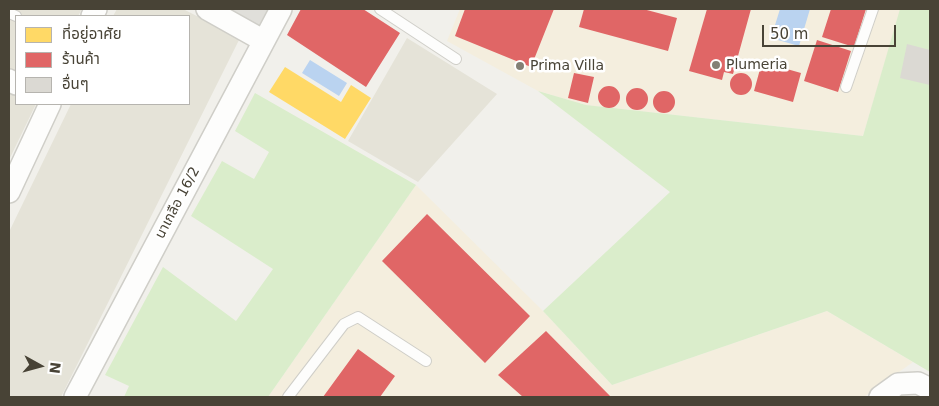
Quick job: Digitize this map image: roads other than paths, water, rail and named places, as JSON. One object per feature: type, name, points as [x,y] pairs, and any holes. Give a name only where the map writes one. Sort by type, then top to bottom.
[{"type":"street","points":[[207,9],[264,41]]},
{"type":"street","name":"นาเกลือ 16/2","points":[[75,397],[281,9]]},
{"type":"street","points":[[9,192],[50,105]]},
{"type":"street","points":[[880,397],[898,384],[918,383],[930,389]]},
{"type":"lane","points":[[380,9],[456,59]]},
{"type":"lane","points":[[846,86],[873,9]]},
{"type":"lane","points":[[288,397],[344,324],[358,317],[426,361]]},
{"type":"water","points":[[780,9],[810,9],[799,46],[771,38]]},
{"type":"water","points":[[310,60],[347,83],[339,96],[302,73]]},
{"type":"place","name":"Plumeria","points":[[716,65]]},
{"type":"place","name":"Prima Villa","points":[[520,66]]}]
